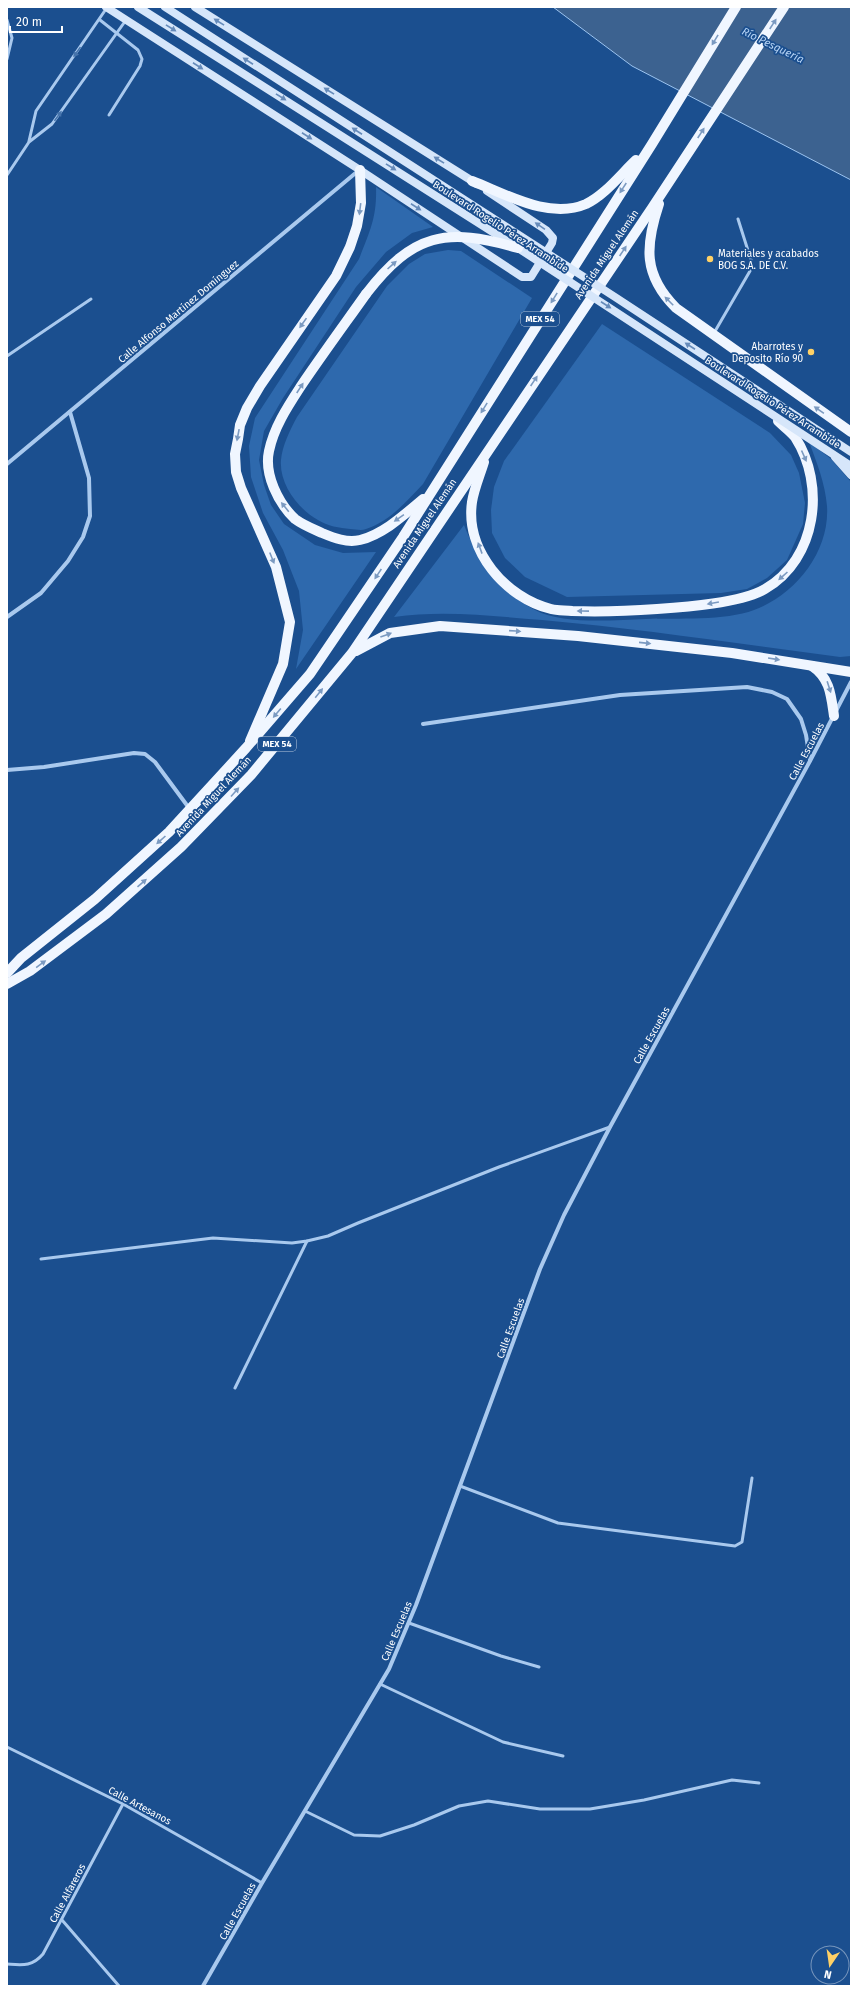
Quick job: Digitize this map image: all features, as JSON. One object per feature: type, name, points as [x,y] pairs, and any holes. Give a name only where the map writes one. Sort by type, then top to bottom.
[{"type":"main road","points":[[107,7],[360,170],[522,277],[531,277],[552,243],[553,238],[546,230],[472,181],[195,7]]},
{"type":"main road","name":"Boulevard Rogelio Pérez Arrambide","points":[[138,7],[518,248],[851,466]]},
{"type":"main road","name":"Boulevard Rogelio Pérez Arrambide","points":[[165,7],[616,297],[851,452]]},
{"type":"main road","name":"Avenida Miguel Alemán","points":[[7,973],[21,958],[95,899],[169,832],[246,748],[310,674],[403,537],[651,146],[736,7]]},
{"type":"main road","name":"Avenida Miguel Alemán","points":[[7,984],[30,972],[106,914],[181,847],[219,810],[256,769],[352,653],[663,191],[784,7]]},
{"type":"main road","points":[[472,181],[540,206],[557,209],[569,209],[586,204],[600,194],[651,146]]},
{"type":"main road","points":[[246,748],[283,664],[290,622],[276,567],[241,488],[236,472],[235,454],[240,425],[247,408],[260,386],[336,276],[350,247],[354,237],[360,208],[360,170]]},
{"type":"main road","points":[[663,191],[650,236],[649,264],[663,295],[676,308],[851,432]]},
{"type":"main road","points":[[430,494],[402,517],[371,536],[359,540],[335,539],[305,526],[295,518],[282,503],[274,489],[269,470],[269,452],[280,420],[322,354],[366,294],[390,267],[408,251],[423,242],[438,238],[465,236],[492,240],[518,248]]},
{"type":"main road","points":[[489,449],[472,503],[474,533],[483,558],[499,578],[524,600],[552,610],[622,612],[685,608],[751,596],[766,589],[791,568],[802,549],[811,522],[814,504],[813,484],[806,459],[790,431],[761,406]]},
{"type":"main road","points":[[830,452],[851,475]]},
{"type":"main road","points":[[352,653],[390,633],[440,626],[594,638],[732,653],[851,672]]},
{"type":"main road","points":[[810,665],[821,672],[828,684],[834,716]]},
{"type":"main road","points":[[95,899],[106,914]]},
{"type":"street","name":"Calle Alfonso Martínez Domínguez","points":[[7,464],[360,170]]},
{"type":"street","points":[[7,617],[41,592],[68,561],[84,537],[90,516],[89,478],[70,412]]},
{"type":"street","name":"Calle Escuelas","points":[[203,1986],[262,1882],[389,1669],[409,1623],[540,1270],[564,1215],[610,1127],[810,761],[851,682]]},
{"type":"street","points":[[423,724],[620,695],[747,687],[772,692],[787,699],[803,724],[810,761]]},
{"type":"street","points":[[7,770],[44,767],[134,753],[145,754],[155,762],[190,809]]},
{"type":"lane","points":[[29,142],[36,111],[100,20],[107,7]]},
{"type":"lane","points":[[7,20],[12,38],[7,59]]},
{"type":"lane","points":[[100,20],[138,50],[142,59],[140,66],[109,115]]},
{"type":"lane","points":[[7,174],[29,142],[52,124],[126,20]]},
{"type":"lane","points":[[713,334],[750,271],[751,260],[738,219]]},
{"type":"lane","points":[[7,356],[91,299]]},
{"type":"lane","points":[[41,1259],[213,1238],[292,1243],[307,1241],[328,1236],[358,1222],[499,1167],[610,1127]]},
{"type":"lane","points":[[235,1388],[307,1241]]},
{"type":"lane","points":[[460,1486],[558,1523],[735,1546],[742,1542],[752,1478]]},
{"type":"lane","points":[[409,1623],[502,1656],[540,1667]]},
{"type":"lane","points":[[380,1684],[503,1742],[563,1756]]},
{"type":"lane","name":"Calle Artesanos","points":[[7,1747],[123,1804],[262,1882]]},
{"type":"lane","points":[[305,1811],[354,1835],[380,1836],[414,1826],[459,1806],[488,1801],[540,1809],[590,1809],[644,1800],[732,1780],[759,1783]]},
{"type":"lane","name":"Calle Alfareros","points":[[7,1964],[26,1965],[36,1962],[43,1954],[123,1804]]},
{"type":"lane","points":[[62,1920],[119,1986]]},
{"type":"shaded area","points":[[376,187],[433,227],[412,233],[386,252],[356,287],[283,398],[264,431],[259,460],[264,485],[271,505],[284,524],[315,545],[343,553],[376,552],[296,669],[303,630],[299,591],[283,550],[263,513],[251,477],[249,446],[255,418],[359,259],[374,216]]},
{"type":"shaded area","points":[[448,250],[461,251],[532,298],[423,484],[417,491],[390,516],[375,526],[366,529],[360,530],[342,528],[322,522],[297,503],[291,495],[283,478],[281,460],[289,433],[297,417],[387,286],[409,264],[425,254]]},
{"type":"shaded area","points":[[602,324],[770,433],[791,455],[799,473],[805,503],[803,524],[787,560],[767,578],[747,589],[721,593],[567,597],[525,577],[505,558],[492,533],[491,510],[494,487],[504,461]]},
{"type":"shaded area","points":[[809,442],[831,459],[851,482],[851,656],[840,657],[654,632],[486,615],[431,614],[394,617],[464,525],[483,564],[500,585],[521,602],[546,615],[574,620],[604,621],[729,616],[754,610],[783,594],[796,583],[807,570],[823,540],[826,523],[826,498],[820,473]]},
{"type":"water","name":"Río Pesquería","points":[[553,7],[851,7],[851,180],[632,66]]},
{"type":"place","name":"Materiales y acabados BOG S.A. DE C.V.","points":[[710,259]]},
{"type":"place","name":"Abarrotes y Deposito Río 90","points":[[811,352]]}]
